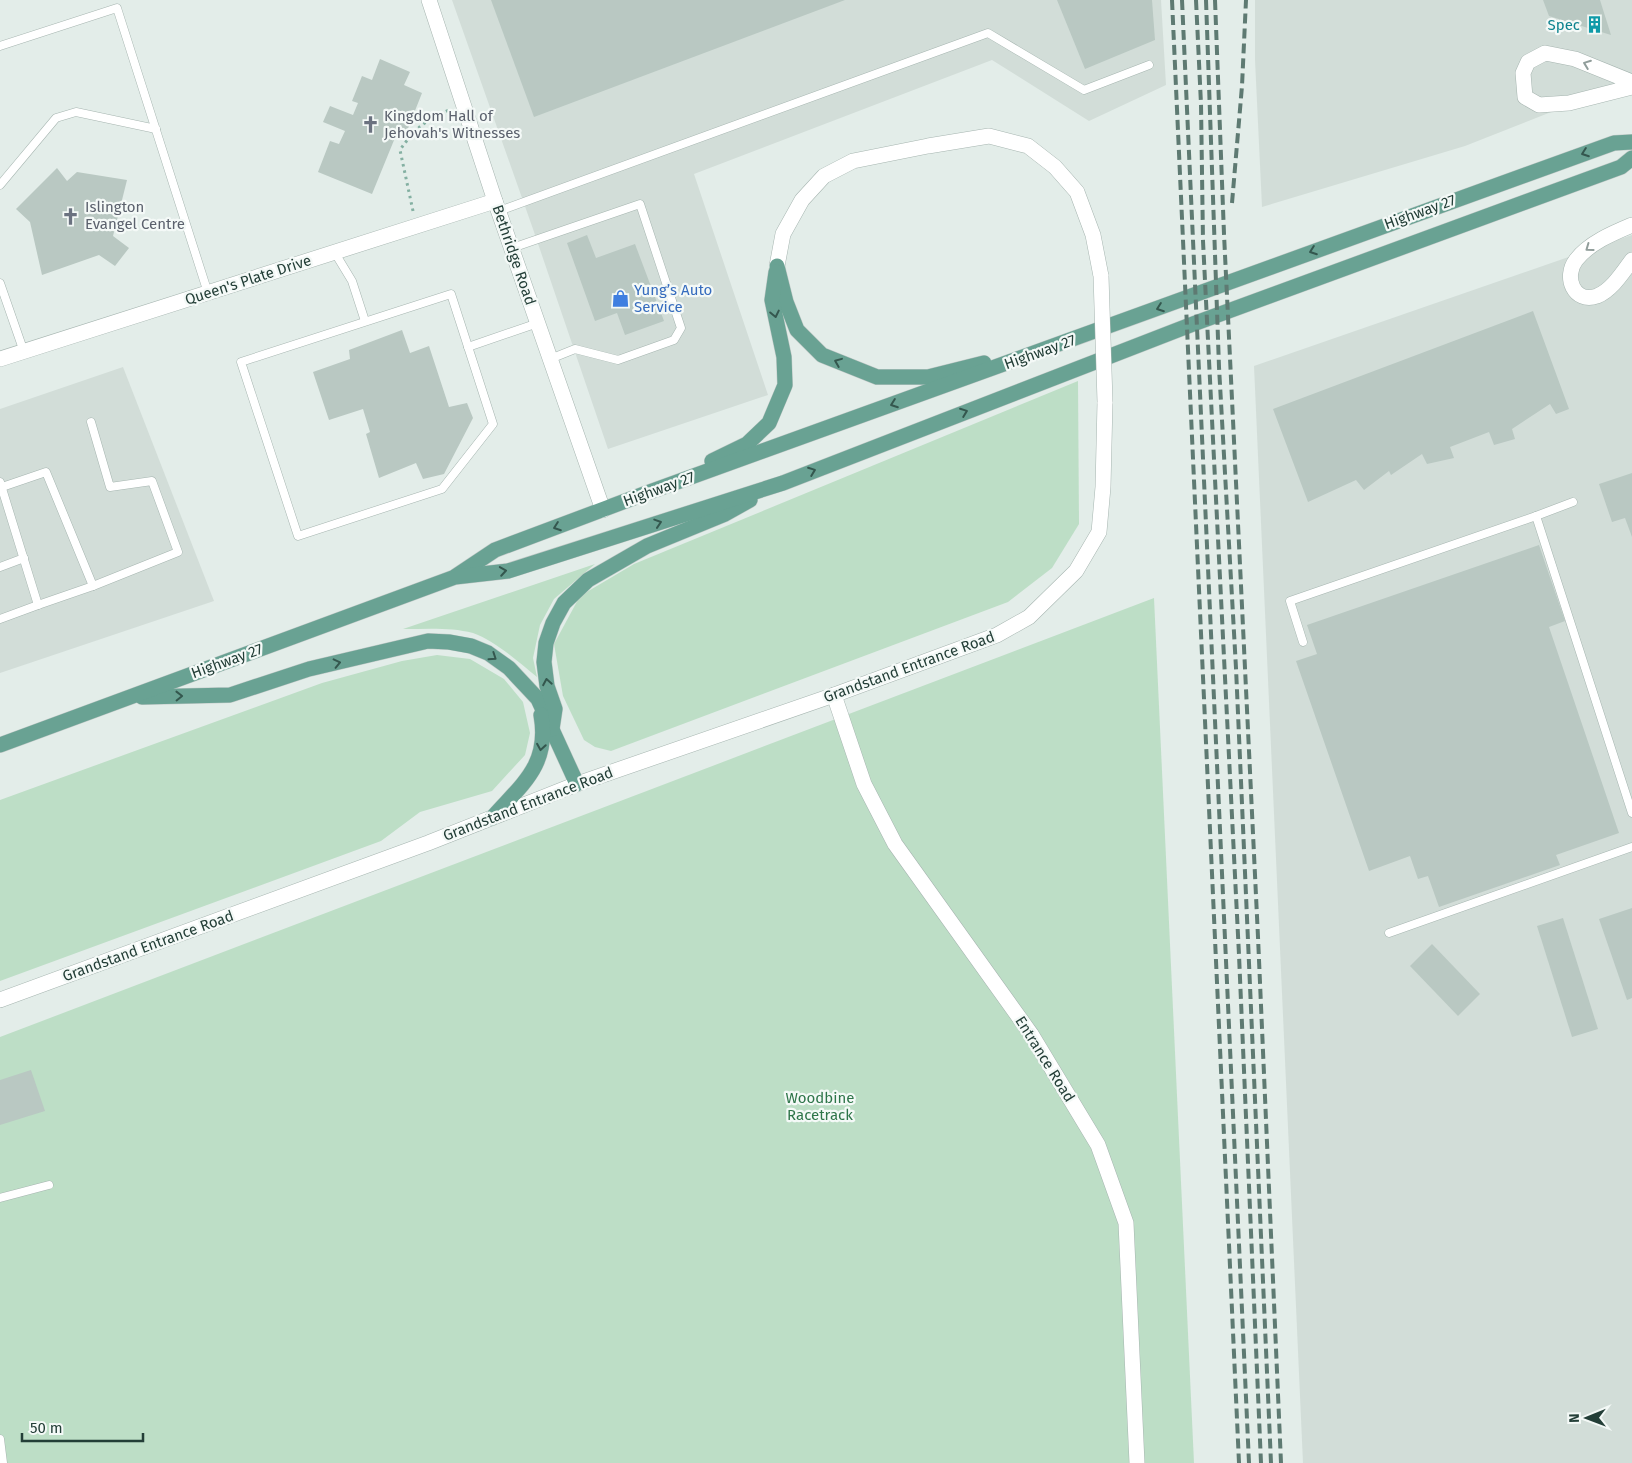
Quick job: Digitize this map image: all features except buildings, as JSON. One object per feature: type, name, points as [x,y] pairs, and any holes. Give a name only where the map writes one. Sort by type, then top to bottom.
[{"type":"main road","name":"Highway 27","points":[[0,746],[455,577],[495,550],[644,494],[1056,346],[1358,234],[1614,143],[1632,142]]},
{"type":"main road","name":"Highway 27","points":[[455,577],[508,571],[783,482],[1193,324],[1620,167],[1632,158]]},
{"type":"main road","points":[[777,266],[786,302],[797,330],[822,355],[877,377],[928,376],[1056,346]]},
{"type":"main road","points":[[644,494],[747,444],[769,423],[785,386],[784,357],[772,300],[777,266]]},
{"type":"main road","points":[[552,729],[555,709],[547,686],[544,662],[546,643],[553,623],[564,603],[588,580],[647,546],[725,514],[783,482]]},
{"type":"main road","points":[[130,697],[230,695],[309,669],[428,641],[471,646],[488,653],[509,668],[538,699],[577,784]]},
{"type":"main road","points":[[492,818],[533,771],[540,756],[543,726],[538,699]]},
{"type":"street","name":"Bethridge Road","points":[[429,0],[497,206],[603,510]]},
{"type":"street","points":[[1632,82],[1575,59],[1544,53],[1528,62],[1523,74],[1525,97],[1539,105],[1569,103],[1632,87]]},
{"type":"street","name":"Grandstand Entrance Road","points":[[0,1000],[419,846],[577,784],[834,695],[997,635],[1029,617],[1076,571],[1099,532],[1103,488],[1105,402],[1101,276],[1093,235],[1077,192],[1055,167],[1028,146],[989,136],[853,161],[824,176],[802,200],[783,234],[777,266]]},
{"type":"street","name":"Queen's Plate Drive","points":[[0,359],[417,226],[497,206]]},
{"type":"street","points":[[1632,225],[1611,234],[1585,250],[1575,261],[1570,273],[1570,284],[1576,294],[1587,298],[1598,295],[1613,283],[1632,260]]},
{"type":"street","name":"Entrance Road","points":[[834,695],[864,784],[896,844],[1031,1034],[1098,1145],[1126,1223],[1137,1463]]},
{"type":"lane","points":[[0,46],[117,8],[208,293]]},
{"type":"lane","points":[[497,206],[988,33],[1084,90],[1149,65]]},
{"type":"lane","points":[[0,185],[56,118],[76,112],[156,129]]},
{"type":"lane","points":[[512,248],[640,204],[681,328],[674,340],[618,360],[575,349],[550,359]]},
{"type":"lane","points":[[334,252],[352,281],[365,321]]},
{"type":"lane","points":[[0,283],[24,352]]},
{"type":"lane","points":[[451,294],[493,424],[442,490],[298,536],[241,362],[365,321],[451,294]]},
{"type":"lane","points":[[468,348],[538,323]]},
{"type":"lane","points":[[0,619],[93,586],[178,552],[152,481],[110,487],[91,422]]},
{"type":"lane","points":[[38,605],[1,485],[46,472],[93,586]]},
{"type":"lane","points":[[1303,642],[1290,601],[1573,502]]},
{"type":"lane","points":[[1536,516],[1632,813]]},
{"type":"lane","points":[[0,567],[24,558]]},
{"type":"lane","points":[[1389,933],[1632,848]]},
{"type":"lane","points":[[0,1198],[49,1185]]},
{"type":"lane","points":[[0,1439],[3,1463]]},
{"type":"path","points":[[417,226],[400,150],[413,131],[430,118],[463,104]]},
{"type":"shaded area","points":[[452,0],[1161,0],[1166,85],[1089,121],[992,60],[694,174],[768,395],[608,449]]},
{"type":"shaded area","points":[[1255,0],[1632,0],[1632,80],[1465,146],[1262,207],[1255,60]]},
{"type":"shaded area","points":[[1632,235],[1632,1463],[1303,1463],[1254,366]]},
{"type":"shaded area","points":[[123,367],[214,601],[0,673],[0,409]]},
{"type":"green space","points":[[1078,381],[1079,524],[1052,568],[1008,602],[611,751],[595,747],[584,740],[563,696],[554,644],[580,596],[634,564]]},
{"type":"green space","points":[[595,564],[554,599],[540,625],[533,658],[537,677],[498,646],[473,633],[447,629],[403,629]]},
{"type":"green space","name":"Woodbine Racetrack","points":[[1154,598],[1194,1463],[0,1463],[0,1037]]},
{"type":"green space","points":[[437,655],[470,659],[504,679],[523,702],[530,733],[525,755],[492,791],[420,812],[381,841],[0,981],[0,800],[322,683],[402,661]]},
{"type":"railway","points":[[1172,0],[1239,1463]]},
{"type":"railway","points":[[1182,0],[1249,1463]]},
{"type":"railway","points":[[1196,0],[1201,104],[1203,241],[1239,955],[1261,1463]]},
{"type":"railway","points":[[1206,0],[1219,367],[1236,668],[1271,1463]]},
{"type":"railway","points":[[1215,0],[1224,234],[1281,1463]]},
{"type":"railway","points":[[1232,203],[1242,86],[1246,0]]},
{"type":"place","name":"Spec","points":[[1594,25]]},
{"type":"place","name":"Kingdom Hall of Jehovah's Witnesses","points":[[370,125]]},
{"type":"place","name":"Islington Evangel Centre","points":[[71,216]]},
{"type":"place","name":"Yung’s Auto Service","points":[[620,299]]}]
